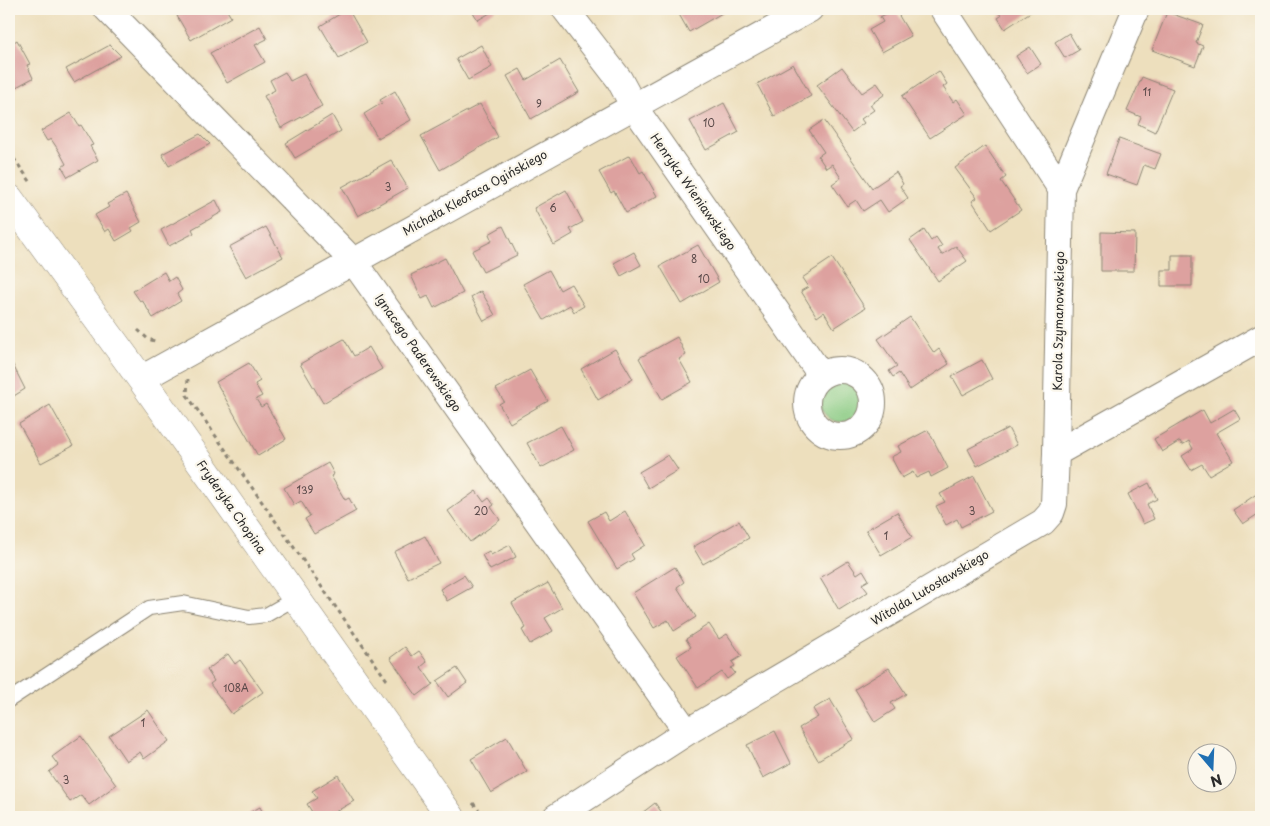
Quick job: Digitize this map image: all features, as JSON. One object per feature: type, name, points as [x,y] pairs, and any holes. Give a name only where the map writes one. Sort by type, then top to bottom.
[{"type":"street","name":"Ignacego Paderewskiego","points":[[107,9],[353,261],[687,732]]},
{"type":"street","name":"Henryka Wieniawskiego","points":[[565,9],[619,79],[634,107],[821,375]]},
{"type":"street","name":"Michała Kleofasa Ogińskiego","points":[[141,379],[810,9]]},
{"type":"street","points":[[943,9],[1061,189]]},
{"type":"street","name":"Karola Szymanowskiego","points":[[1056,453],[1061,189],[1136,9]]},
{"type":"street","name":"Fryderyka Chopina","points":[[9,198],[141,379],[451,817]]},
{"type":"street","points":[[1056,453],[1261,338]]},
{"type":"street","name":"Witolda Lutosławskiego","points":[[556,817],[687,732],[1043,522],[1054,504],[1056,453]]},
{"type":"lane","points":[[9,700],[149,608],[183,603],[249,617],[266,615],[296,598]]},
{"type":"path","points":[[9,152],[37,191]]},
{"type":"path","points":[[134,324],[148,339],[164,344],[175,344],[189,368],[187,395],[392,687]]},
{"type":"path","points":[[471,800],[481,814],[490,817]]},
{"type":"green space","points":[[841,380],[856,386],[862,401],[856,416],[841,422],[826,416],[820,401],[826,386]]},
{"type":"building","points":[[190,9],[226,9],[231,17],[191,40],[177,16]]},
{"type":"building","points":[[348,9],[367,42],[339,58],[320,26]]},
{"type":"building","points":[[471,9],[497,9],[478,20]]},
{"type":"building","points":[[676,9],[729,9],[689,32]]},
{"type":"building","points":[[895,9],[911,36],[882,52],[869,30],[883,22],[880,17]]},
{"type":"building","points":[[997,9],[1035,9],[1005,29],[998,18],[1001,16]]},
{"type":"building","points":[[1167,12],[1203,25],[1196,43],[1203,46],[1195,66],[1152,50]]},
{"type":"building","points":[[260,26],[267,39],[255,45],[265,62],[227,83],[210,53]]},
{"type":"building","points":[[9,33],[14,42],[17,40],[30,64],[27,65],[33,78],[9,91]]},
{"type":"building","points":[[1069,33],[1079,50],[1065,58],[1055,42]]},
{"type":"building","points":[[110,45],[121,56],[74,82],[66,69]]},
{"type":"building","points":[[481,45],[492,67],[468,80],[456,59]]},
{"type":"building","points":[[1030,47],[1041,64],[1027,73],[1016,56]]},
{"type":"building","points":[[560,60],[579,92],[531,119],[507,76],[520,69],[526,80]]},
{"type":"building","points":[[793,64],[811,96],[774,116],[757,84]]},
{"type":"building","points":[[842,67],[862,93],[877,83],[885,94],[870,105],[874,110],[861,119],[864,123],[852,132],[817,85]]},
{"type":"building","points":[[939,71],[947,84],[943,87],[953,102],[957,99],[967,114],[930,138],[902,96]]},
{"type":"building","points":[[285,72],[290,81],[304,74],[322,106],[281,128],[264,96],[275,90],[270,80]]},
{"type":"building","points":[[1142,77],[1173,89],[1155,132],[1138,124],[1141,117],[1127,111]]},
{"type":"building","points":[[395,91],[411,120],[378,138],[364,114],[382,103],[380,100]]},
{"type":"building","points":[[724,103],[739,132],[706,150],[690,121]]},
{"type":"building","points":[[480,104],[498,137],[440,170],[421,136]]},
{"type":"building","points":[[71,113],[93,145],[90,146],[98,160],[68,177],[62,167],[66,164],[59,151],[51,139],[47,141],[41,131]]},
{"type":"building","points":[[332,115],[341,131],[295,158],[286,143]]},
{"type":"building","points":[[824,120],[872,188],[896,172],[903,184],[900,186],[908,198],[888,212],[880,200],[863,211],[856,200],[847,206],[832,184],[841,178],[832,164],[826,168],[818,156],[824,152],[809,130]]},
{"type":"building","points":[[200,134],[210,144],[169,166],[162,154]]},
{"type":"building","points":[[1119,139],[1161,154],[1155,169],[1144,165],[1137,185],[1106,174]]},
{"type":"building","points":[[985,146],[1006,177],[1001,181],[1021,210],[991,230],[972,201],[977,198],[955,168]]},
{"type":"building","points":[[630,155],[640,173],[643,171],[657,196],[626,213],[614,191],[611,193],[599,172]]},
{"type":"building","points":[[391,160],[408,188],[358,216],[342,187]]},
{"type":"building","points":[[566,190],[583,222],[570,229],[573,234],[554,245],[534,208]]},
{"type":"building","points":[[126,194],[141,222],[131,228],[133,231],[116,241],[109,229],[105,232],[95,215],[109,207],[107,204]]},
{"type":"building","points":[[216,200],[222,212],[192,229],[194,233],[169,246],[161,230]]},
{"type":"building","points":[[503,226],[517,255],[483,272],[472,251],[492,241],[489,234]]},
{"type":"building","points":[[266,227],[283,257],[246,277],[229,247]]},
{"type":"building","points":[[924,230],[931,241],[936,237],[942,246],[938,249],[942,255],[956,246],[967,261],[938,281],[910,240]]},
{"type":"building","points":[[1101,232],[1135,233],[1134,271],[1101,271]]},
{"type":"building","points":[[698,245],[719,282],[682,304],[660,266]]},
{"type":"building","points":[[634,252],[641,265],[621,276],[614,263]]},
{"type":"building","points":[[1172,255],[1192,255],[1192,286],[1161,286],[1161,270],[1172,270]]},
{"type":"building","points":[[445,258],[463,293],[434,308],[428,296],[422,299],[411,275]]},
{"type":"building","points":[[832,258],[865,308],[834,328],[824,312],[817,317],[801,291],[808,287],[802,278]]},
{"type":"building","points":[[549,270],[560,290],[571,284],[584,306],[574,312],[570,305],[544,320],[523,284]]},
{"type":"building","points":[[164,272],[169,281],[175,277],[182,290],[177,294],[181,301],[153,318],[142,300],[140,301],[133,291]]},
{"type":"building","points":[[481,291],[495,315],[484,321],[471,297]]},
{"type":"building","points":[[910,317],[934,353],[939,349],[949,364],[910,390],[899,373],[893,377],[889,371],[897,366],[878,339]]},
{"type":"building","points":[[677,337],[686,355],[679,359],[692,382],[662,399],[639,358]]},
{"type":"building","points":[[344,339],[354,356],[369,347],[382,369],[323,403],[300,364]]},
{"type":"building","points":[[615,349],[633,379],[598,400],[581,369]]},
{"type":"building","points":[[9,357],[25,389],[9,399]]},
{"type":"building","points":[[982,360],[992,379],[963,395],[952,376]]},
{"type":"building","points":[[249,363],[260,381],[255,384],[262,396],[256,399],[261,407],[266,404],[286,439],[258,456],[216,382]]},
{"type":"building","points":[[530,370],[548,401],[510,423],[499,404],[504,401],[496,389]]},
{"type":"building","points":[[50,405],[73,446],[41,463],[19,424]]},
{"type":"building","points":[[1234,409],[1240,419],[1216,433],[1233,461],[1209,475],[1202,464],[1191,470],[1182,456],[1193,449],[1189,441],[1182,445],[1180,441],[1162,452],[1154,439],[1203,410],[1210,423]]},
{"type":"building","points":[[561,426],[574,450],[541,468],[527,443]]},
{"type":"building","points":[[1008,428],[1017,445],[977,466],[968,449]]},
{"type":"building","points":[[928,430],[948,468],[931,477],[929,472],[916,478],[913,472],[902,478],[891,457],[901,452],[898,446]]},
{"type":"building","points":[[668,455],[678,470],[648,488],[639,472]]},
{"type":"building","points":[[328,463],[334,474],[331,476],[345,500],[349,498],[356,511],[314,534],[305,519],[310,516],[301,501],[294,505],[284,488]]},
{"type":"building","points":[[974,476],[992,511],[961,527],[957,519],[946,525],[936,506],[945,502],[940,494]]},
{"type":"building","points":[[1149,483],[1157,499],[1147,504],[1154,519],[1143,524],[1128,494]]},
{"type":"building","points":[[476,491],[484,502],[489,498],[494,505],[491,507],[500,520],[470,542],[448,511]]},
{"type":"building","points":[[1261,491],[1261,512],[1243,524],[1233,510]]},
{"type":"building","points":[[625,511],[645,545],[631,554],[634,559],[617,569],[588,521],[604,512],[609,521]]},
{"type":"building","points":[[897,512],[912,537],[881,555],[866,530]]},
{"type":"building","points":[[739,521],[749,538],[703,564],[693,547]]},
{"type":"building","points":[[425,536],[439,563],[408,578],[394,552]]},
{"type":"building","points":[[510,545],[516,557],[490,570],[482,555],[489,551],[491,555]]},
{"type":"building","points":[[848,561],[857,574],[863,570],[869,580],[862,584],[868,592],[839,610],[820,578]]},
{"type":"building","points":[[675,567],[684,582],[677,587],[696,617],[674,631],[668,620],[654,628],[633,593]]},
{"type":"building","points":[[464,575],[472,587],[447,601],[440,589]]},
{"type":"building","points":[[548,583],[562,608],[545,618],[553,631],[530,644],[522,630],[526,628],[512,603]]},
{"type":"building","points":[[709,624],[719,639],[727,634],[742,656],[732,662],[735,666],[731,668],[735,673],[727,679],[722,672],[698,688],[677,656],[691,647],[686,639]]},
{"type":"building","points":[[405,647],[412,656],[419,651],[427,662],[421,667],[433,684],[417,696],[390,658]]},
{"type":"building","points":[[228,654],[235,664],[240,660],[263,692],[232,714],[210,684],[214,681],[207,670]]},
{"type":"building","points":[[457,668],[467,683],[448,697],[437,681]]},
{"type":"building","points":[[889,668],[906,694],[891,703],[895,709],[875,722],[855,689]]},
{"type":"building","points":[[830,699],[854,739],[818,760],[799,728],[818,717],[813,709]]},
{"type":"building","points":[[148,710],[169,741],[144,759],[140,752],[126,761],[109,736]]},
{"type":"building","points":[[775,731],[791,763],[763,778],[747,745]]},
{"type":"building","points":[[81,736],[116,785],[89,805],[81,795],[70,802],[49,772],[58,765],[52,757]]},
{"type":"building","points":[[507,737],[527,772],[491,793],[471,759]]},
{"type":"building","points":[[338,775],[354,801],[330,815],[332,817],[302,817],[312,812],[307,804],[317,798],[312,791]]},
{"type":"building","points":[[655,803],[665,817],[636,817],[646,810]]},
{"type":"building","points":[[260,807],[265,817],[246,817],[245,815]]}]
